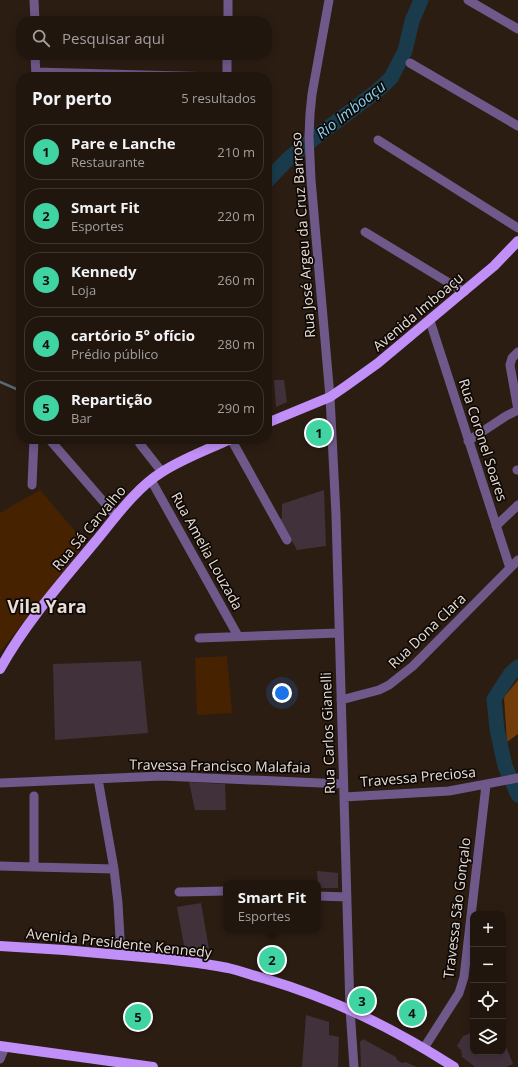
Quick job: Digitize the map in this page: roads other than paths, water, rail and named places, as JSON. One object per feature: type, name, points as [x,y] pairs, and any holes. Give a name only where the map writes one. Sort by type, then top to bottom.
[{"type":"main road","name":"Avenida Imboaçu","points":[[330,397],[378,363],[430,321],[494,266],[518,241]]},
{"type":"main road","points":[[272,421],[330,397]]},
{"type":"main road","name":"Rua Sá Carvalho","points":[[0,669],[36,612],[116,516],[151,480],[162,472],[221,444]]},
{"type":"main road","name":"Avenida Presidente Kennedy","points":[[0,946],[178,960],[230,968],[288,986],[350,1009],[388,1027],[454,1067]]},
{"type":"main road","points":[[2,1046],[153,1067]]},
{"type":"street","points":[[34,0],[35,16]]},
{"type":"street","points":[[228,0],[228,16]]},
{"type":"street","name":"Rua José Argeu da Cruz Barroso","points":[[329,0],[312,94],[309,152],[330,397]]},
{"type":"street","points":[[468,0],[518,29]]},
{"type":"street","points":[[35,60],[36,72]]},
{"type":"street","points":[[227,60],[227,72]]},
{"type":"street","points":[[410,63],[518,126]]},
{"type":"street","points":[[378,140],[518,228]]},
{"type":"street","points":[[365,232],[464,292]]},
{"type":"street","name":"Rua Coronel Soares","points":[[430,321],[510,568]]},
{"type":"street","points":[[468,441],[518,410],[510,365],[512,358],[518,352]]},
{"type":"street","name":"Rua Carlos Gianelli","points":[[330,397],[336,515],[350,1009],[354,1067]]},
{"type":"street","points":[[32,485],[34,444]]},
{"type":"street","points":[[53,444],[116,516]]},
{"type":"street","points":[[140,444],[162,472]]},
{"type":"street","points":[[234,444],[287,540]]},
{"type":"street","name":"Rua Amelia Louzada","points":[[151,480],[238,636]]},
{"type":"street","points":[[496,526],[518,505]]},
{"type":"street","name":"Rua Dona Clara","points":[[341,700],[379,690],[398,680],[518,560]]},
{"type":"street","points":[[199,638],[339,633]]},
{"type":"street","name":"Travessa Francisco Malafaia","points":[[0,783],[162,776],[343,784]]},
{"type":"street","name":"Travessa Preciosa","points":[[344,797],[449,791],[518,778]]},
{"type":"street","points":[[98,779],[114,869],[121,955]]},
{"type":"street","name":"Travessa São Gonçalo","points":[[424,1048],[459,993],[464,977],[486,785]]},
{"type":"street","points":[[34,796],[34,867]]},
{"type":"street","points":[[0,866],[114,869]]},
{"type":"street","points":[[179,892],[223,891]]},
{"type":"street","points":[[321,896],[347,897]]},
{"type":"street","points":[[0,1059],[2,1046]]},
{"type":"waterway","name":"Rio Imboaçu","points":[[272,176],[288,159],[376,92],[391,78],[405,51],[412,21],[421,0]]},
{"type":"waterway","name":"Rio Imboaçu","points":[[0,382],[16,389]]},
{"type":"waterway","points":[[518,667],[511,673],[494,699],[497,729],[505,766],[518,795]]},
{"type":"waterway","points":[[504,762],[510,763]]},
{"type":"place","name":"Pare e Lanche","points":[[319,433]]},
{"type":"place","name":"Smart Fit","points":[[272,960]]},
{"type":"place","name":"Kennedy","points":[[362,1001]]},
{"type":"place","name":"cartório 5° ofício","points":[[412,1013]]},
{"type":"place","name":"Repartição","points":[[138,1017]]},
{"type":"district","name":"Vila Yara","points":[[47,607]]}]
